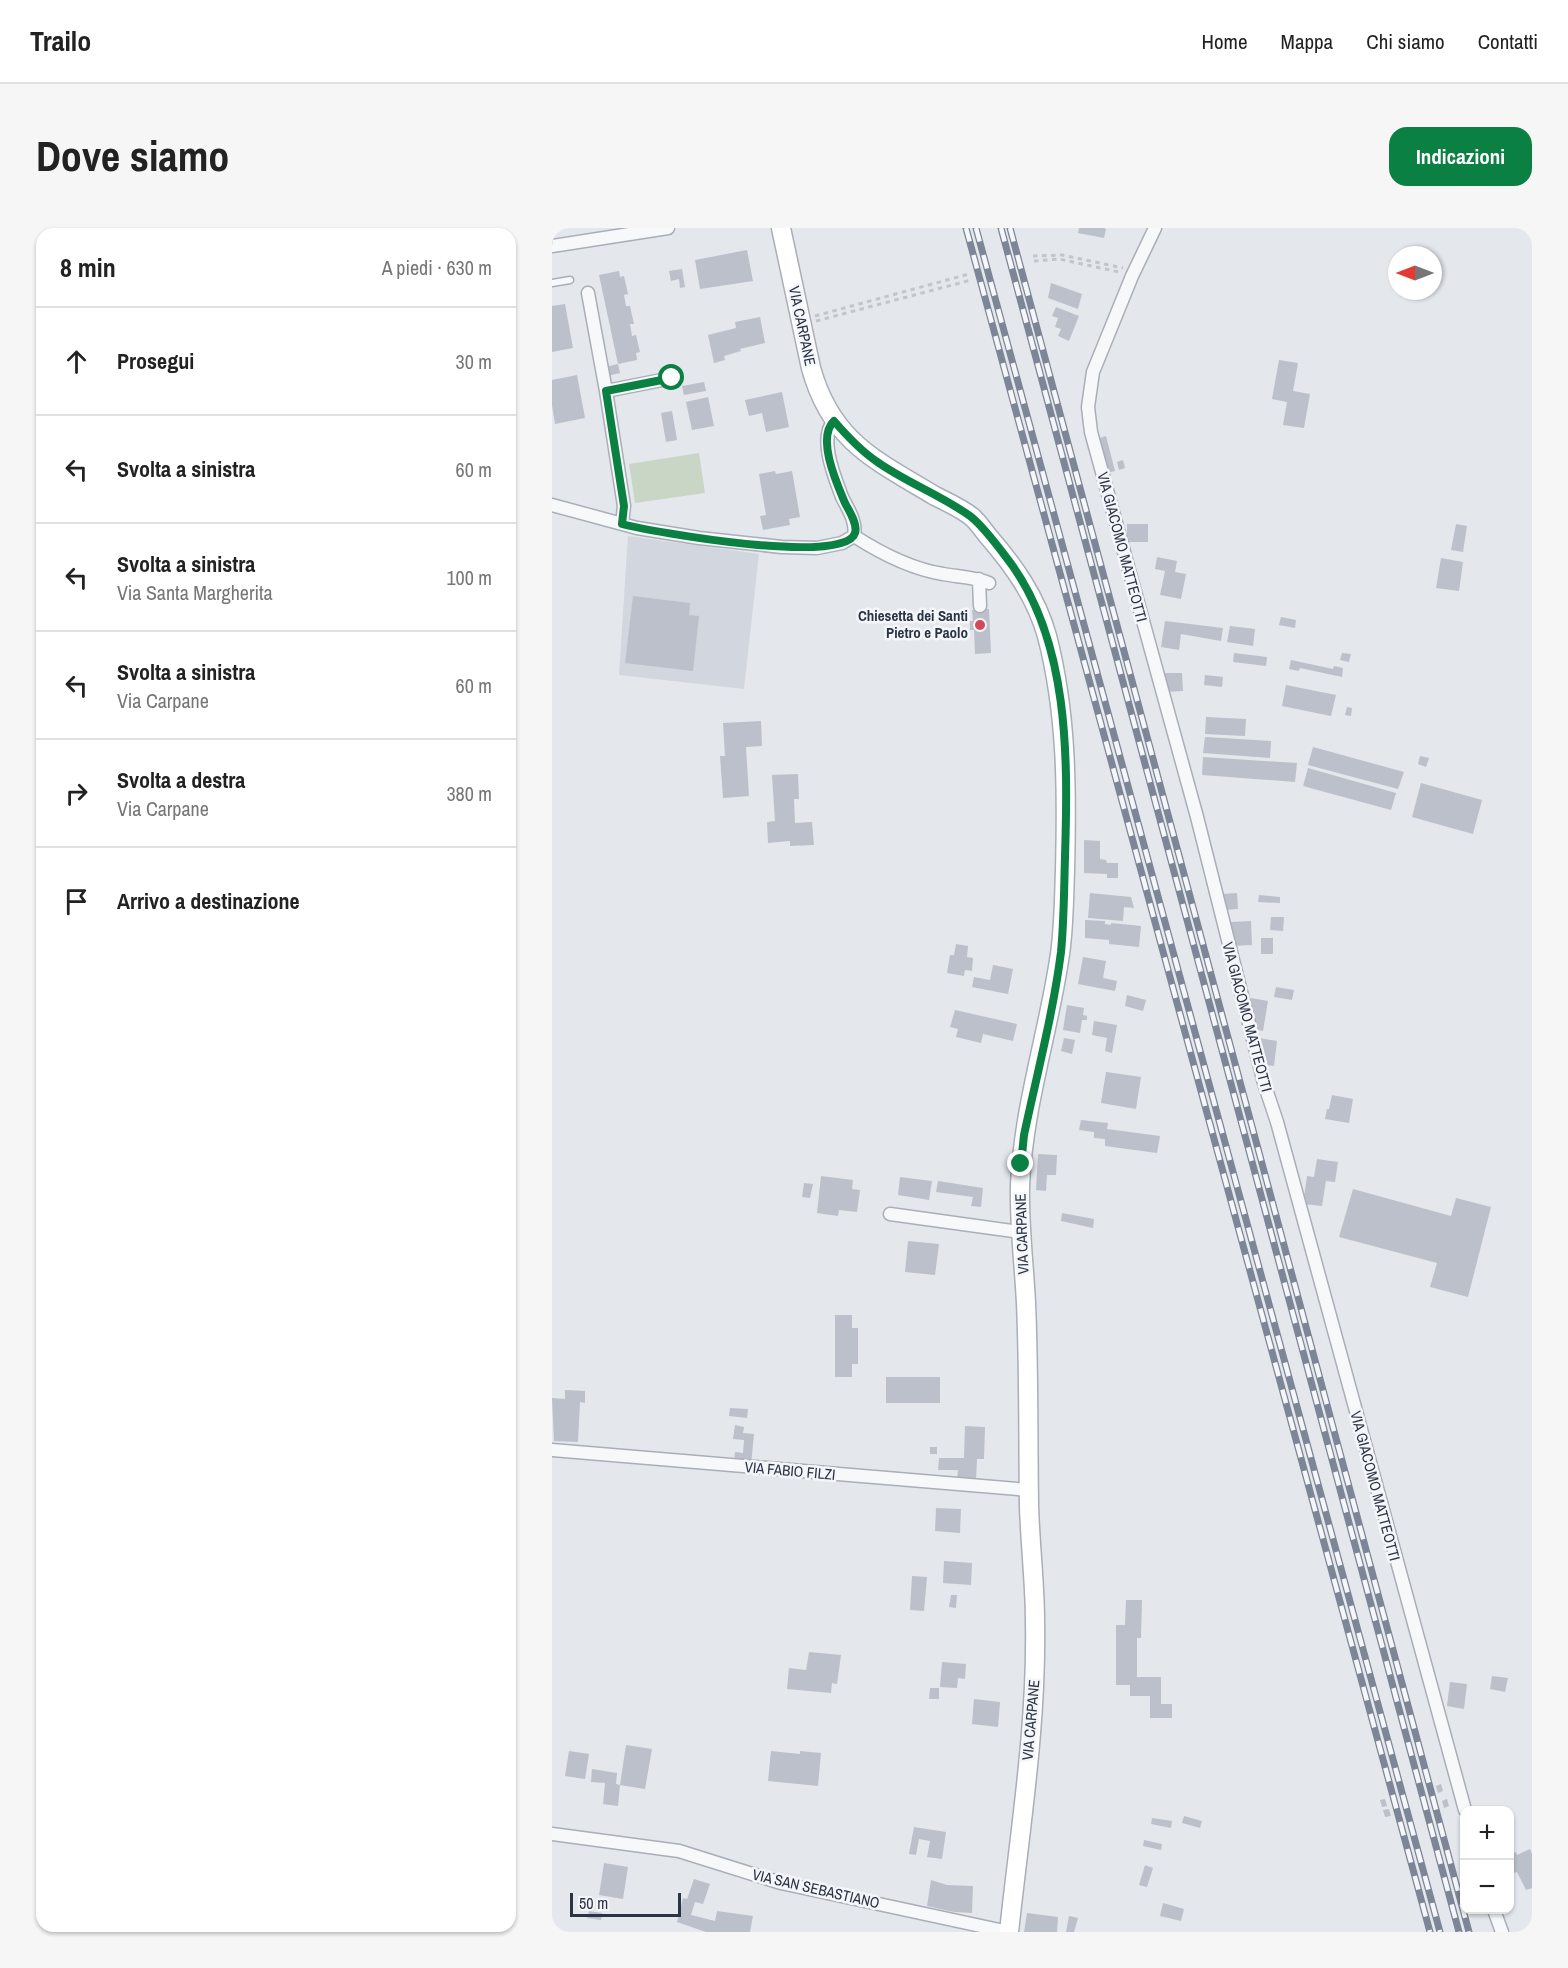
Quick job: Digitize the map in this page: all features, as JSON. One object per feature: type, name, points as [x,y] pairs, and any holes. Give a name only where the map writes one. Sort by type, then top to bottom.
[{"type":"street","points":[[552,246],[666,228]]},
{"type":"street","name":"VIA CARPANE","points":[[781,228],[815,384],[834,421],[850,440],[877,462],[972,517],[1006,557],[1025,584],[1038,611],[1046,635],[1060,698],[1065,753],[1066,838],[1063,930],[1050,1009],[1024,1135],[1020,1187],[1020,1232],[1026,1302],[1035,1677],[1009,1932]]},
{"type":"street","name":"VIA GIACOMO MATTEOTTI","points":[[1155,228],[1132,276],[1093,372],[1088,394],[1090,432],[1197,817],[1261,1071],[1464,1806]]},
{"type":"street","points":[[588,293],[624,506],[622,524]]},
{"type":"street","points":[[606,391],[672,378]]},
{"type":"street","points":[[552,506],[622,524],[699,538],[782,547],[817,548],[842,543],[854,536],[856,530],[828,456],[827,431],[834,421]]},
{"type":"street","points":[[854,536],[875,550],[905,564],[942,574],[984,581],[980,606]]},
{"type":"street","points":[[890,1214],[1020,1232]]},
{"type":"street","name":"VIA FABIO FILZI","points":[[552,1450],[1029,1490]]},
{"type":"street","name":"VIA SAN SEBASTIANO","points":[[552,1834],[679,1851],[781,1883],[1009,1932]]},
{"type":"street","points":[[1495,1914],[1502,1932]]},
{"type":"lane","points":[[552,283],[570,280]]},
{"type":"path","points":[[1033,256],[1062,255],[1115,266]]},
{"type":"path","points":[[1034,261],[1059,259],[1125,273]]},
{"type":"path","points":[[969,274],[811,317],[812,323],[971,280]]},
{"type":"shaded area","points":[[628,536],[759,554],[744,689],[619,675]]},
{"type":"green space","points":[[699,453],[705,493],[635,503],[629,464]]},
{"type":"building","points":[[1079,228],[1106,229],[1104,238],[1078,233]]},
{"type":"building","points":[[747,250],[753,281],[700,289],[695,260]]},
{"type":"building","points":[[682,269],[685,287],[680,288],[679,279],[671,281],[669,271]]},
{"type":"building","points":[[619,271],[620,277],[624,276],[628,294],[624,295],[626,306],[630,306],[634,324],[630,324],[632,336],[636,335],[640,352],[636,353],[637,360],[618,364],[599,275]]},
{"type":"building","points":[[1051,283],[1082,294],[1078,309],[1048,298]]},
{"type":"building","points":[[565,304],[573,348],[552,352],[552,306]]},
{"type":"building","points":[[1056,307],[1079,316],[1069,341],[1058,336],[1061,329],[1055,327],[1058,318],[1052,316]]},
{"type":"building","points":[[760,317],[765,343],[740,349],[741,351],[724,356],[725,360],[714,363],[708,335],[736,328],[735,322]]},
{"type":"building","points":[[1279,360],[1298,363],[1293,391],[1310,394],[1304,428],[1283,425],[1287,402],[1272,399]]},
{"type":"building","points":[[618,364],[620,373],[607,376],[605,367]]},
{"type":"building","points":[[577,375],[585,418],[555,424],[552,380]]},
{"type":"building","points":[[704,382],[706,391],[684,395],[682,386]]},
{"type":"building","points":[[782,392],[789,427],[766,432],[762,413],[749,416],[745,400]]},
{"type":"building","points":[[708,397],[714,426],[692,430],[686,402]]},
{"type":"building","points":[[672,411],[677,440],[666,442],[661,413]]},
{"type":"building","points":[[1106,436],[1115,471],[1104,474],[1097,439]]},
{"type":"building","points":[[1123,460],[1125,468],[1119,470],[1117,462]]},
{"type":"building","points":[[775,471],[776,474],[792,471],[800,517],[789,519],[790,525],[763,530],[760,516],[766,515],[759,474]]},
{"type":"building","points":[[1127,524],[1148,524],[1148,542],[1127,542]]},
{"type":"building","points":[[1456,524],[1467,526],[1463,552],[1451,550]]},
{"type":"building","points":[[1157,557],[1177,561],[1175,572],[1186,574],[1181,599],[1160,595],[1165,571],[1155,569]]},
{"type":"building","points":[[1441,558],[1463,562],[1459,591],[1436,588]]},
{"type":"building","points":[[633,596],[690,603],[689,615],[699,616],[693,671],[625,663]]},
{"type":"building","name":"Chiesetta dei Santi Pietro e Paolo","points":[[989,609],[991,653],[975,654],[974,630],[970,630],[970,621],[973,621],[972,610]]},
{"type":"building","points":[[1281,617],[1296,620],[1295,628],[1279,625]]},
{"type":"building","points":[[1165,621],[1223,628],[1221,641],[1181,634],[1179,650],[1161,647]]},
{"type":"building","points":[[1230,626],[1255,629],[1253,646],[1227,642]]},
{"type":"building","points":[[1234,653],[1267,657],[1266,666],[1233,662]]},
{"type":"building","points":[[1342,653],[1351,654],[1349,662],[1340,660]]},
{"type":"building","points":[[1291,660],[1333,669],[1334,666],[1343,668],[1342,677],[1300,668],[1299,671],[1289,669]]},
{"type":"building","points":[[1165,673],[1182,673],[1183,691],[1165,692]]},
{"type":"building","points":[[1205,675],[1223,677],[1222,687],[1204,685]]},
{"type":"building","points":[[1286,685],[1336,695],[1331,716],[1282,706]]},
{"type":"building","points":[[1347,707],[1352,708],[1351,716],[1345,715]]},
{"type":"building","points":[[1206,717],[1246,719],[1245,736],[1205,734]]},
{"type":"building","points":[[761,721],[762,746],[746,747],[749,796],[723,798],[720,756],[725,756],[723,723]]},
{"type":"building","points":[[1205,737],[1271,741],[1270,758],[1203,753]]},
{"type":"building","points":[[1313,747],[1404,772],[1398,789],[1308,765]]},
{"type":"building","points":[[1420,756],[1429,758],[1426,767],[1418,764]]},
{"type":"building","points":[[1203,757],[1297,763],[1295,782],[1202,775]]},
{"type":"building","points":[[1308,768],[1396,793],[1391,810],[1303,786]]},
{"type":"building","points":[[798,774],[799,799],[794,799],[795,823],[812,822],[814,845],[790,846],[790,841],[768,843],[767,822],[775,821],[772,775]]},
{"type":"building","points":[[1421,783],[1482,800],[1473,834],[1412,817]]},
{"type":"building","points":[[1084,840],[1100,841],[1100,859],[1106,860],[1107,863],[1118,863],[1118,878],[1107,878],[1107,874],[1084,873]]},
{"type":"building","points":[[1090,893],[1131,897],[1134,908],[1124,907],[1123,921],[1088,918]]},
{"type":"building","points":[[1237,893],[1238,909],[1223,910],[1222,894]]},
{"type":"building","points":[[1259,895],[1280,897],[1280,903],[1258,902]]},
{"type":"building","points":[[1271,917],[1284,917],[1283,931],[1270,930]]},
{"type":"building","points":[[1085,920],[1105,921],[1105,924],[1111,925],[1111,923],[1141,926],[1139,947],[1109,944],[1109,940],[1085,938]]},
{"type":"building","points":[[1251,921],[1252,945],[1232,946],[1231,922]]},
{"type":"building","points":[[1261,938],[1273,938],[1273,954],[1261,954]]},
{"type":"building","points":[[956,944],[968,946],[967,957],[973,958],[972,971],[965,970],[964,976],[947,973],[950,955],[954,955]]},
{"type":"building","points":[[1083,957],[1106,961],[1103,978],[1117,981],[1115,991],[1078,984]]},
{"type":"building","points":[[993,965],[1013,969],[1008,994],[972,987],[974,977],[990,980]]},
{"type":"building","points":[[1276,987],[1294,990],[1292,1000],[1274,997]]},
{"type":"building","points":[[1127,995],[1146,1000],[1143,1011],[1125,1006]]},
{"type":"building","points":[[1251,998],[1268,1001],[1263,1031],[1253,1029],[1248,1019]]},
{"type":"building","points":[[1067,1005],[1084,1008],[1083,1015],[1087,1016],[1087,1020],[1082,1020],[1080,1033],[1063,1030]]},
{"type":"building","points":[[955,1010],[1017,1024],[1013,1041],[983,1034],[981,1043],[956,1037],[958,1029],[950,1027]]},
{"type":"building","points":[[1094,1021],[1117,1025],[1112,1053],[1105,1051],[1107,1038],[1092,1035]]},
{"type":"building","points":[[1064,1038],[1075,1040],[1072,1054],[1061,1051]]},
{"type":"building","points":[[1259,1038],[1277,1041],[1274,1066],[1259,1064],[1261,1046],[1258,1045]]},
{"type":"building","points":[[1106,1072],[1141,1077],[1136,1109],[1101,1103]]},
{"type":"building","points":[[1332,1095],[1353,1099],[1349,1123],[1325,1119]]},
{"type":"building","points":[[1081,1120],[1108,1123],[1107,1129],[1160,1136],[1157,1153],[1105,1146],[1105,1139],[1094,1138],[1094,1132],[1079,1130]]},
{"type":"building","points":[[1038,1154],[1057,1155],[1056,1175],[1047,1175],[1046,1191],[1036,1190]]},
{"type":"building","points":[[1317,1159],[1338,1162],[1335,1182],[1326,1181],[1322,1206],[1303,1204],[1307,1176],[1314,1177]]},
{"type":"building","points":[[821,1176],[853,1180],[852,1189],[860,1190],[857,1212],[839,1210],[838,1216],[817,1213]]},
{"type":"building","points":[[900,1177],[932,1181],[929,1200],[898,1195]]},
{"type":"building","points":[[938,1181],[983,1188],[981,1207],[971,1206],[973,1197],[936,1192]]},
{"type":"building","points":[[804,1183],[813,1184],[810,1198],[802,1197]]},
{"type":"building","points":[[1353,1189],[1451,1216],[1456,1198],[1491,1207],[1468,1297],[1430,1287],[1437,1263],[1339,1237]]},
{"type":"building","points":[[1062,1213],[1094,1219],[1093,1228],[1061,1221]]},
{"type":"building","points":[[908,1241],[939,1244],[935,1275],[905,1272]]},
{"type":"building","points":[[835,1315],[852,1315],[852,1328],[858,1328],[858,1364],[852,1364],[852,1377],[835,1377]]},
{"type":"building","points":[[886,1377],[940,1377],[940,1403],[886,1403]]},
{"type":"building","points":[[565,1390],[585,1391],[585,1403],[580,1402],[578,1442],[554,1441],[552,1398],[565,1399]]},
{"type":"building","points":[[730,1408],[748,1409],[747,1418],[729,1416]]},
{"type":"building","points":[[735,1425],[744,1427],[743,1433],[754,1434],[751,1465],[734,1463],[735,1452],[743,1453],[744,1440],[733,1439]]},
{"type":"building","points":[[965,1426],[985,1427],[984,1459],[977,1459],[976,1480],[957,1480],[958,1470],[938,1470],[939,1458],[964,1458]]},
{"type":"building","points":[[930,1447],[937,1447],[937,1454],[930,1454]]},
{"type":"building","points":[[936,1508],[961,1509],[960,1533],[935,1531]]},
{"type":"building","points":[[944,1561],[972,1563],[971,1585],[943,1583]]},
{"type":"building","points":[[912,1576],[927,1577],[924,1611],[910,1610]]},
{"type":"building","points":[[951,1595],[957,1595],[956,1608],[949,1607]]},
{"type":"building","points":[[1126,1600],[1142,1600],[1141,1638],[1137,1638],[1137,1677],[1161,1677],[1161,1704],[1172,1704],[1172,1718],[1150,1718],[1150,1696],[1130,1696],[1130,1685],[1116,1685],[1116,1625],[1125,1625]]},
{"type":"building","points":[[809,1652],[841,1655],[837,1684],[832,1683],[831,1693],[787,1689],[789,1668],[806,1670]]},
{"type":"building","points":[[942,1662],[966,1664],[965,1679],[958,1678],[957,1688],[940,1687]]},
{"type":"building","points":[[1492,1676],[1508,1678],[1505,1692],[1490,1689]]},
{"type":"building","points":[[1450,1682],[1467,1684],[1464,1709],[1447,1706]]},
{"type":"building","points":[[930,1688],[939,1688],[939,1699],[929,1699]]},
{"type":"building","points":[[974,1699],[1000,1702],[998,1727],[972,1724]]},
{"type":"building","points":[[626,1745],[652,1749],[645,1789],[620,1785]]},
{"type":"building","points":[[569,1751],[589,1754],[585,1779],[565,1776]]},
{"type":"building","points":[[771,1751],[800,1754],[800,1751],[821,1753],[818,1786],[768,1781]]},
{"type":"building","points":[[592,1769],[617,1773],[616,1784],[620,1785],[618,1806],[603,1804],[605,1783],[591,1782]]},
{"type":"building","points":[[1441,1784],[1443,1791],[1438,1793],[1436,1786]]},
{"type":"building","points":[[1385,1799],[1387,1806],[1382,1807],[1380,1800]]},
{"type":"building","points":[[1447,1799],[1449,1806],[1444,1808],[1442,1801]]},
{"type":"building","points":[[1389,1809],[1391,1816],[1385,1817],[1383,1810]]},
{"type":"building","points":[[1184,1816],[1202,1821],[1200,1828],[1182,1823]]},
{"type":"building","points":[[1152,1818],[1172,1821],[1171,1828],[1151,1824]]},
{"type":"building","points":[[914,1827],[946,1832],[942,1859],[927,1857],[930,1841],[919,1839],[916,1855],[909,1854]]},
{"type":"building","points":[[1144,1840],[1162,1844],[1161,1850],[1143,1846]]},
{"type":"building","points":[[1530,1849],[1532,1888],[1526,1890],[1517,1872],[1514,1873],[1514,1853],[1517,1855]]},
{"type":"building","points":[[604,1863],[628,1867],[623,1899],[599,1895]]},
{"type":"building","points":[[1145,1865],[1153,1868],[1147,1887],[1139,1885]]},
{"type":"building","points":[[694,1879],[710,1884],[703,1904],[695,1902],[691,1915],[715,1921],[717,1911],[753,1916],[750,1932],[706,1932],[677,1922],[683,1898],[687,1899]]},
{"type":"building","points":[[931,1880],[947,1885],[973,1886],[972,1913],[927,1906]]},
{"type":"building","points":[[1163,1903],[1184,1909],[1181,1921],[1160,1916]]},
{"type":"building","points":[[589,1911],[602,1913],[601,1920],[587,1918]]},
{"type":"building","points":[[1027,1913],[1058,1917],[1057,1932],[1024,1932]]},
{"type":"building","points":[[1069,1916],[1078,1918],[1074,1932],[1066,1932]]},
{"type":"railway","points":[[966,228],[1430,1932]]},
{"type":"railway","points":[[976,228],[1440,1932]]},
{"type":"railway","points":[[1001,228],[1459,1932]]},
{"type":"railway","points":[[1010,228],[1469,1932]]},
{"type":"place","name":"Chiesetta dei Santi Pietro e Paolo","points":[[980,625]]},
{"type":"route","points":[[672,378],[606,391],[624,506],[622,524],[699,538],[782,547],[817,548],[849,540],[854,536],[856,530],[828,456],[827,431],[834,421],[850,440],[877,462],[972,517],[1006,557],[1025,584],[1038,611],[1046,635],[1060,698],[1065,753],[1066,838],[1060,954],[1024,1135],[1021,1164]]}]
